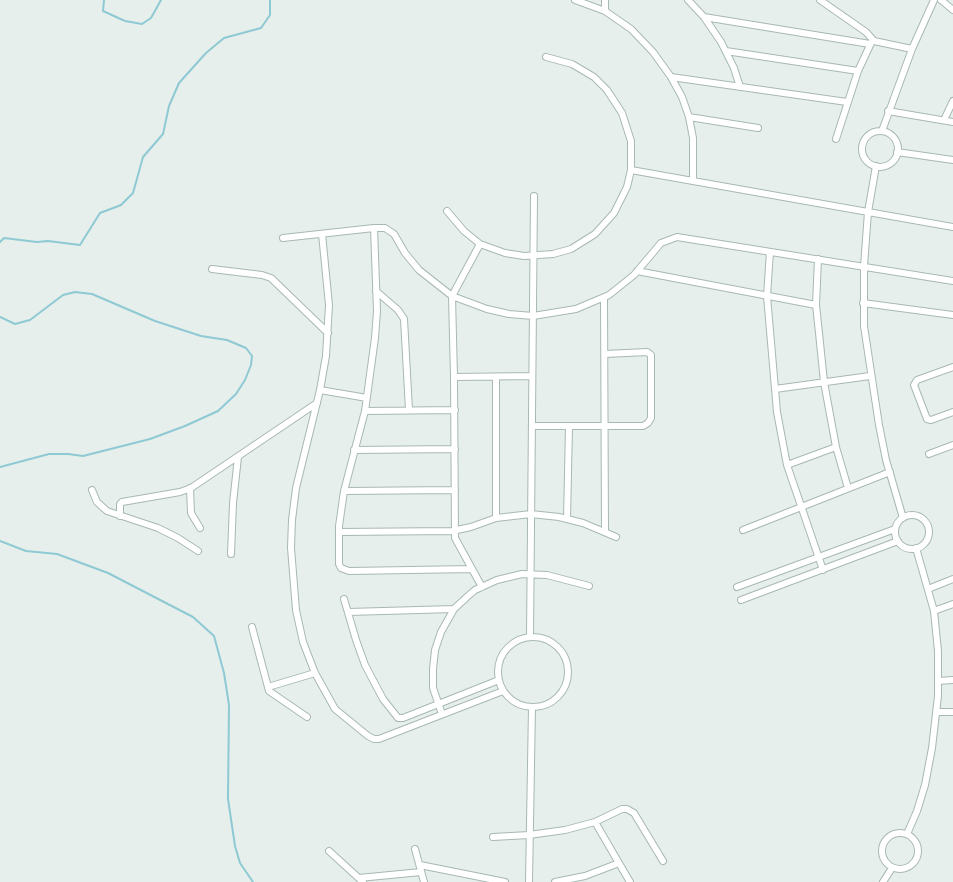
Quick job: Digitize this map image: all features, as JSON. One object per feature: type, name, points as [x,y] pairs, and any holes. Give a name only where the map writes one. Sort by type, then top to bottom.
[{"type":"street","points":[[575,0],[605,11],[631,29],[653,52],[671,78],[682,97],[689,117],[693,138],[694,181]]},
{"type":"street","points":[[605,0],[605,11]]},
{"type":"street","points":[[688,0],[704,17],[726,51],[740,87]]},
{"type":"street","points":[[820,0],[866,32],[872,42]]},
{"type":"street","points":[[882,131],[912,49],[934,0]]},
{"type":"street","points":[[942,0],[953,10]]},
{"type":"street","points":[[704,17],[912,49]]},
{"type":"street","points":[[836,140],[858,71],[872,42]]},
{"type":"street","points":[[726,51],[858,71]]},
{"type":"street","points":[[448,211],[464,231],[480,244],[504,253],[533,256],[562,252],[580,244],[596,234],[609,221],[627,187],[631,170],[632,150],[629,132],[622,113],[613,97],[601,83],[587,72],[564,61],[546,57]]},
{"type":"street","points":[[671,78],[847,102]]},
{"type":"street","points":[[944,120],[953,101]]},
{"type":"street","points":[[888,111],[953,122]]},
{"type":"street","points":[[689,117],[758,128]]},
{"type":"street","points":[[882,131],[888,132],[896,141],[898,152],[888,165],[876,166],[867,161],[863,156],[863,143],[870,134],[882,131]]},
{"type":"street","points":[[898,152],[953,160]]},
{"type":"street","points":[[876,166],[868,212],[864,266],[864,326],[870,376],[879,425],[903,518]]},
{"type":"street","points":[[631,170],[953,227]]},
{"type":"street","points":[[530,637],[534,196]]},
{"type":"street","points":[[284,238],[382,227],[391,232],[419,270],[452,296],[487,309],[509,314],[533,316],[576,309],[604,298],[619,288],[637,271],[661,243],[676,237],[953,280]]},
{"type":"street","points":[[374,228],[377,311],[375,338],[365,411],[344,491],[339,532],[339,564],[346,571],[472,569]]},
{"type":"street","points":[[322,234],[328,288],[328,333],[320,390],[296,488],[291,548],[296,610],[303,642],[315,673],[335,709],[374,739],[379,739],[503,691]]},
{"type":"street","points":[[480,244],[452,296],[455,530],[457,543],[482,587]]},
{"type":"street","points":[[770,252],[767,296],[777,412],[787,465],[823,570]]},
{"type":"street","points":[[818,259],[816,305],[824,382],[836,447],[848,488]]},
{"type":"street","points":[[212,269],[262,275],[271,278],[328,333]]},
{"type":"street","points":[[637,271],[816,305]]},
{"type":"street","points":[[376,291],[398,310],[405,322],[409,410]]},
{"type":"street","points":[[604,298],[605,531]]},
{"type":"street","points":[[863,303],[953,315]]},
{"type":"street","points":[[532,426],[643,426],[650,421],[650,354],[647,352],[605,354]]},
{"type":"street","points":[[953,367],[917,380],[914,385],[927,419],[931,420],[953,412]]},
{"type":"street","points":[[454,377],[532,376]]},
{"type":"street","points":[[775,389],[870,376]]},
{"type":"street","points":[[496,377],[496,518]]},
{"type":"street","points":[[320,390],[367,398]]},
{"type":"street","points":[[120,516],[120,504],[123,501],[180,492],[190,488],[317,403]]},
{"type":"street","points":[[365,411],[454,410]]},
{"type":"street","points":[[567,519],[569,426]]},
{"type":"street","points":[[929,454],[953,446]]},
{"type":"street","points":[[787,465],[836,447]]},
{"type":"street","points":[[354,450],[455,449]]},
{"type":"street","points":[[231,554],[233,503],[238,457]]},
{"type":"street","points":[[744,530],[890,472]]},
{"type":"street","points":[[190,488],[191,513],[200,528]]},
{"type":"street","points":[[92,490],[100,505],[111,513],[143,522],[167,532],[198,551]]},
{"type":"street","points":[[344,491],[455,490]]},
{"type":"street","points":[[339,532],[455,530],[471,527],[496,518],[531,514],[567,519],[616,536]]},
{"type":"street","points":[[737,587],[895,529],[903,518],[914,515],[920,517],[927,525],[929,531],[926,542],[916,548],[906,548],[898,541],[895,529]]},
{"type":"street","points":[[741,600],[898,541]]},
{"type":"street","points":[[907,834],[917,811],[932,748],[938,681],[938,639],[934,611],[916,548]]},
{"type":"street","points":[[442,714],[433,688],[434,659],[442,632],[454,609],[475,590],[505,578],[530,574],[555,576],[589,586]]},
{"type":"street","points":[[928,589],[953,579]]},
{"type":"street","points":[[344,599],[365,665],[383,699],[396,717],[404,718],[499,680]]},
{"type":"street","points":[[934,611],[953,604]]},
{"type":"street","points":[[348,612],[454,609]]},
{"type":"street","points":[[252,627],[268,687],[273,695],[307,718]]},
{"type":"street","points":[[530,637],[542,638],[558,647],[565,656],[569,674],[564,691],[556,700],[545,706],[532,707],[516,703],[503,691],[499,680],[498,668],[505,651],[513,643],[530,637]]},
{"type":"street","points":[[268,687],[315,673]]},
{"type":"street","points":[[938,681],[953,680]]},
{"type":"street","points":[[529,882],[532,707]]},
{"type":"street","points":[[936,712],[953,712]]},
{"type":"street","points":[[493,837],[565,830],[595,822],[622,810],[630,809],[663,862]]},
{"type":"street","points":[[595,822],[630,882]]},
{"type":"street","points":[[899,832],[907,834],[915,840],[918,846],[917,857],[910,866],[898,869],[892,868],[881,854],[884,842],[893,834],[899,832]]},
{"type":"street","points":[[415,849],[424,882]]},
{"type":"street","points":[[329,851],[361,880],[420,868],[505,882]]},
{"type":"street","points":[[555,882],[585,876],[619,863]]},
{"type":"street","points":[[884,882],[892,868]]},
{"type":"waterway","points":[[104,0],[103,11],[125,21],[142,24],[151,18],[161,0]]},
{"type":"waterway","points":[[0,242],[4,238],[80,245],[100,213],[121,205],[133,193],[143,157],[163,134],[169,106],[179,83],[206,53],[224,38],[261,28],[270,15],[270,0]]},
{"type":"waterway","points":[[0,317],[15,324],[30,320],[63,295],[75,292],[92,294],[155,321],[201,336],[227,340],[246,348],[252,356],[251,365],[245,380],[236,394],[218,411],[185,426],[150,439],[83,456],[49,454],[0,467]]},
{"type":"waterway","points":[[0,541],[26,551],[57,554],[108,573],[193,617],[214,636],[224,673],[229,705],[228,799],[235,846],[240,863],[253,882]]}]
